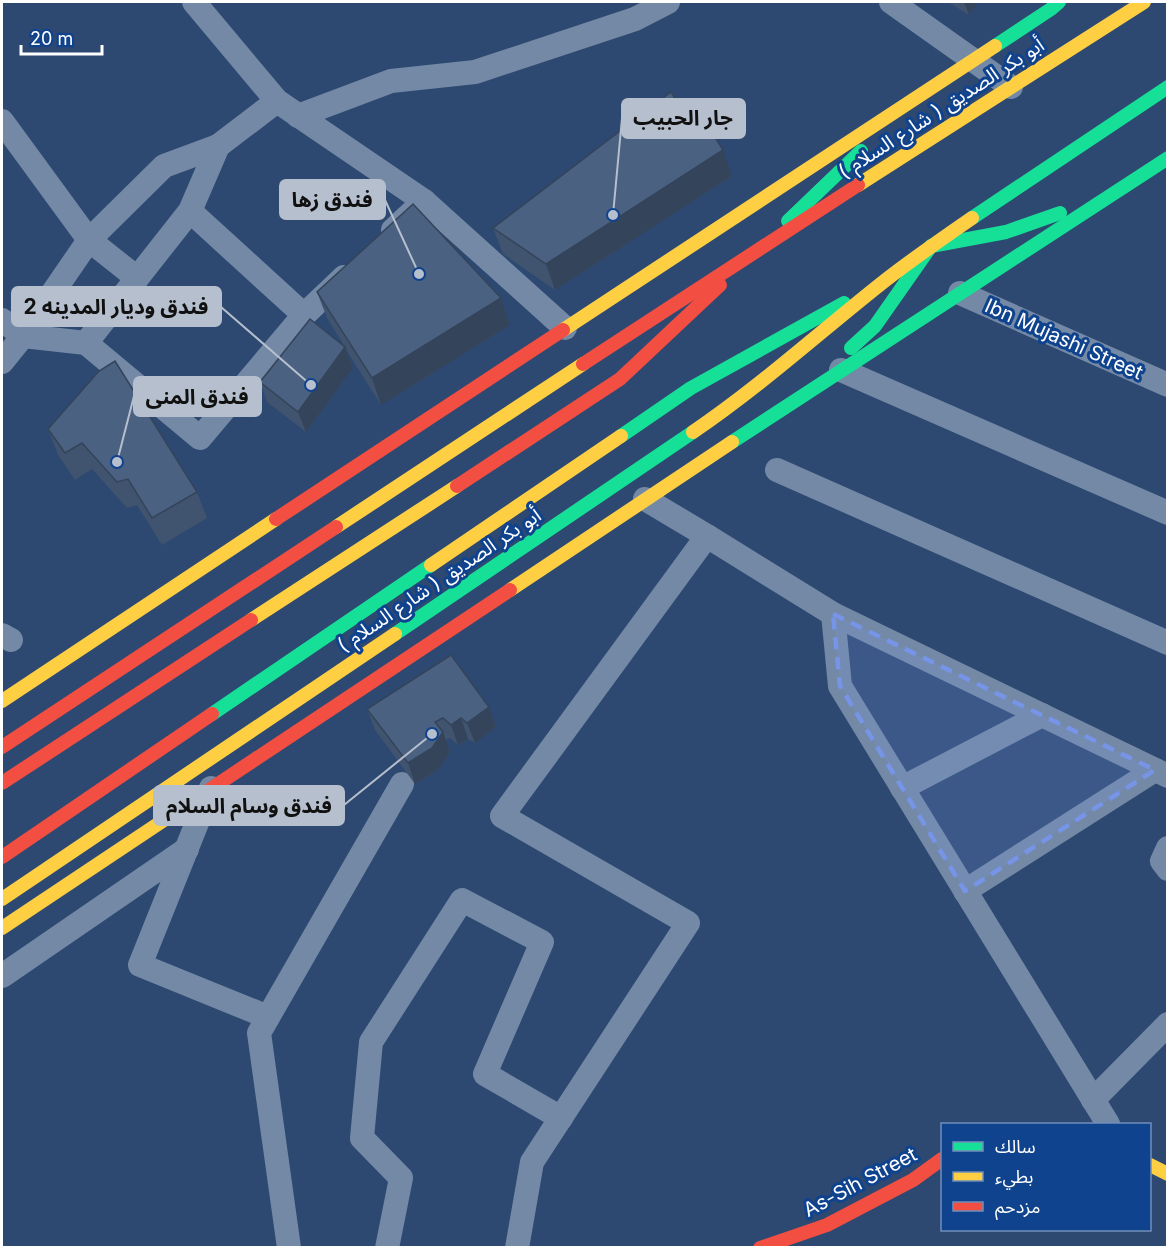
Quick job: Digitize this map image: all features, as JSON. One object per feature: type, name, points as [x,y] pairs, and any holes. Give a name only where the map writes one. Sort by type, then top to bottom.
[{"type":"main road","points":[[2,701],[1059,2]]},
{"type":"main road","name":"( شارع السلام ) أبو بكر الصديق","points":[[2,747],[760,248],[1144,2]]},
{"type":"main road","name":"( شارع السلام ) أبو بكر الصديق","points":[[2,898],[725,411],[887,279],[932,246],[1167,87]]},
{"type":"main road","points":[[760,248],[921,93]]},
{"type":"main road","points":[[2,928],[645,499],[1167,158]]},
{"type":"main road","points":[[792,402],[875,326],[932,246],[1006,232],[1107,197]]},
{"type":"main road","name":"( شارع السلام ) أبو بكر الصديق","points":[[2,783],[620,379],[760,248]]},
{"type":"main road","name":"( شارع السلام ) أبو بكر الصديق","points":[[2,857],[691,388],[887,279]]},
{"type":"main road","name":"As-Sih Street","points":[[760,1248],[827,1225],[913,1180],[941,1160]]},
{"type":"main road","points":[[1151,1166],[1167,1174]]},
{"type":"street","points":[[194,2],[276,101],[424,201],[565,328]]},
{"type":"street","points":[[298,116],[391,81],[475,72],[635,19],[668,2]]},
{"type":"street","points":[[891,2],[1011,87]]},
{"type":"street","points":[[2,362],[23,336],[90,240],[164,166],[218,146],[276,101]]},
{"type":"street","points":[[2,121],[90,240],[137,278]]},
{"type":"street","points":[[86,343],[190,212],[218,146]]},
{"type":"street","points":[[2,320],[23,336],[86,343],[200,438],[304,315],[424,201]]},
{"type":"street","points":[[190,212],[304,315]]},
{"type":"street","name":"Ibn Mujashi Street","points":[[960,292],[1167,385]]},
{"type":"street","points":[[841,370],[1167,513]]},
{"type":"street","points":[[777,470],[1167,643]]},
{"type":"street","points":[[645,499],[833,614],[1161,773]]},
{"type":"street","points":[[517,1248],[532,1162],[688,922],[502,816],[707,536]]},
{"type":"street","points":[[833,614],[840,686],[1107,1123]]},
{"type":"street","points":[[902,788],[1042,715]]},
{"type":"street","points":[[965,891],[1161,773]]},
{"type":"street","points":[[289,1248],[259,1033],[402,784]]},
{"type":"street","points":[[211,788],[140,965],[268,1017]]},
{"type":"street","points":[[1167,848],[1162,861],[1167,869]]},
{"type":"street","points":[[2,976],[187,849]]},
{"type":"street","points":[[387,1248],[401,1178],[362,1138],[370,1042],[462,900],[542,942],[485,1074],[561,1118]]},
{"type":"street","points":[[1093,1100],[1167,1024]]},
{"type":"highlighted area","points":[[833,614],[1155,770],[965,891],[840,686]]},
{"type":"building","points":[[671,92],[700,137],[710,129],[723,150],[546,264],[493,228]]},
{"type":"building","points":[[413,204],[501,298],[372,378],[317,292]]},
{"type":"building","points":[[310,319],[345,347],[298,412],[260,382]]},
{"type":"building","points":[[115,361],[197,492],[152,518],[128,479],[117,482],[82,443],[65,453],[48,429],[99,371]]},
{"type":"building","points":[[451,655],[489,707],[467,723],[461,718],[451,725],[443,718],[435,722],[443,732],[432,748],[408,763],[367,709]]},
{"type":"traffic: fast","points":[[995,46],[1059,2]]},
{"type":"traffic: fast","points":[[972,218],[1168,87]]},
{"type":"traffic: fast","points":[[788,221],[861,151]]},
{"type":"traffic: fast","points":[[732,442],[1168,158]]},
{"type":"traffic: fast","points":[[851,348],[875,326],[931,246],[1006,232],[1060,213]]},
{"type":"traffic: fast","points":[[621,436],[691,388],[844,303]]},
{"type":"traffic: fast","points":[[395,634],[693,432]]},
{"type":"traffic: fast","points":[[212,714],[431,565]]},
{"type":"traffic: slow","points":[[858,185],[1144,2]]},
{"type":"traffic: slow","points":[[563,330],[995,46]]},
{"type":"traffic: slow","points":[[693,432],[767,377],[887,279],[972,218]]},
{"type":"traffic: slow","points":[[336,527],[583,364]]},
{"type":"traffic: slow","points":[[431,565],[621,436]]},
{"type":"traffic: slow","points":[[510,590],[732,442]]},
{"type":"traffic: slow","points":[[251,620],[457,486]]},
{"type":"traffic: slow","points":[[2,701],[276,519]]},
{"type":"traffic: slow","points":[[2,899],[395,634]]},
{"type":"traffic: slow","points":[[2,928],[206,792]]},
{"type":"traffic: slow","points":[[1151,1166],[1168,1174]]},
{"type":"traffic: jam","points":[[583,364],[858,185]]},
{"type":"traffic: jam","points":[[457,486],[620,379],[720,285]]},
{"type":"traffic: jam","points":[[276,519],[563,330]]},
{"type":"traffic: jam","points":[[2,747],[336,527]]},
{"type":"traffic: jam","points":[[206,792],[510,590]]},
{"type":"traffic: jam","points":[[2,783],[251,620]]},
{"type":"traffic: jam","points":[[2,857],[212,714]]},
{"type":"traffic: jam","points":[[760,1248],[827,1225],[913,1180],[941,1160]]},
{"type":"place","name":"جار الحبيب","points":[[613,215]]},
{"type":"place","name":"فندق زها","points":[[419,274]]},
{"type":"place","name":"فندق وديار المدينه 2","points":[[311,385]]},
{"type":"place","name":"فندق المنى","points":[[117,462]]},
{"type":"place","name":"فندق وسام السلام","points":[[432,734]]}]
